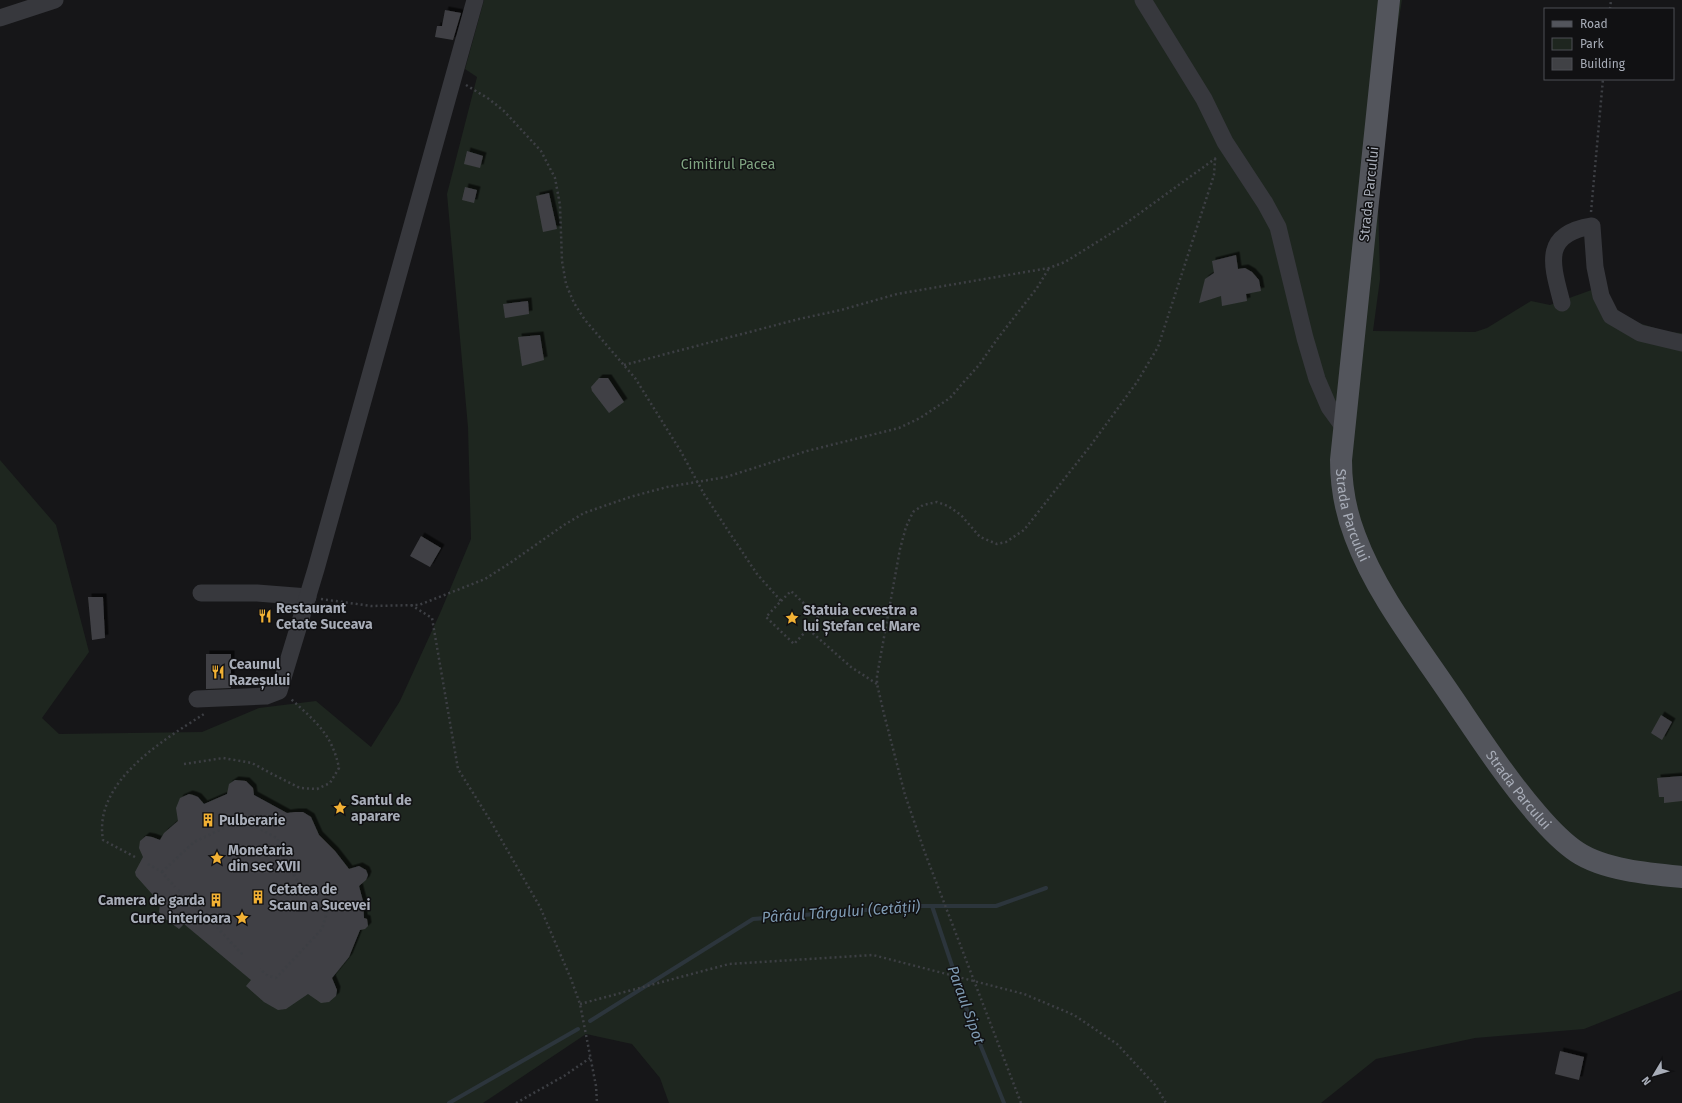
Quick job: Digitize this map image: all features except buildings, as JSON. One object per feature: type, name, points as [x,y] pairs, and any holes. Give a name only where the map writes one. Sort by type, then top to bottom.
[{"type":"main road","name":"Strada Parcului","points":[[1390,0],[1341,460],[1341,485],[1353,531],[1379,586],[1406,629],[1512,785],[1546,824],[1577,852],[1596,861],[1616,867],[1658,875],[1682,877]]},
{"type":"street","points":[[0,18],[55,0]]},
{"type":"street","points":[[197,699],[266,696],[279,691],[308,597],[475,0]]},
{"type":"street","points":[[1143,0],[1204,99],[1230,149],[1265,203],[1278,227],[1305,338],[1317,379],[1329,407],[1344,429]]},
{"type":"street","points":[[1562,303],[1554,264],[1554,249],[1561,238],[1577,228],[1592,226],[1595,267],[1601,296],[1611,316],[1640,333],[1682,343]]},
{"type":"street","points":[[201,593],[257,593],[308,597]]},
{"type":"path","points":[[452,79],[469,86],[504,111],[541,151],[555,178],[562,233],[562,262],[566,284],[574,303],[585,320],[635,378],[704,494],[757,574],[781,601]]},
{"type":"path","points":[[1592,226],[1591,210],[1604,80]]},
{"type":"path","points":[[624,365],[799,319],[841,310],[897,294],[1049,268],[1075,256],[1118,229],[1230,149]]},
{"type":"path","points":[[1021,1103],[925,853],[905,795],[877,684],[877,676],[900,549],[906,527],[913,512],[923,505],[937,502],[948,506],[961,515],[980,538],[997,544],[1006,542],[1024,530],[1091,445],[1137,382],[1158,347],[1214,175],[1215,159]]},
{"type":"path","points":[[308,597],[371,606],[419,605],[485,579],[584,513],[630,497],[667,487],[726,477],[749,471],[807,451],[900,428],[920,418],[950,398],[975,370],[1037,288],[1049,268]]},
{"type":"path","points":[[791,591],[818,617],[808,628],[794,644],[766,617],[791,591]]},
{"type":"path","points":[[411,605],[432,618],[458,770],[490,820],[540,907],[571,978],[580,1004],[596,1086],[597,1103]]},
{"type":"path","points":[[808,628],[851,667],[877,684]]},
{"type":"path","points":[[184,764],[223,758],[252,762],[300,788],[317,789],[330,783],[339,768],[336,751],[328,736],[288,696],[279,691]]},
{"type":"path","points":[[135,857],[103,840],[101,827],[107,800],[131,768],[161,742],[210,711]]},
{"type":"path","points":[[162,872],[194,842],[228,826],[257,827],[278,839],[278,848],[289,861],[299,884],[322,902],[327,912],[322,929],[276,978],[268,976],[260,969]]},
{"type":"path","points":[[148,864],[162,872],[175,887]]},
{"type":"path","points":[[178,890],[209,919],[243,955]]},
{"type":"path","points":[[580,1004],[729,964],[873,955],[1024,994],[1074,1015],[1117,1044],[1155,1085],[1166,1103]]},
{"type":"path","points":[[516,1103],[564,1076],[590,1058]]},
{"type":"green space","name":"Cimitirul Pacea","points":[[484,0],[1402,0],[1377,155],[1380,279],[1373,331],[1475,332],[1487,328],[1531,301],[1550,305],[1597,288],[1626,319],[1668,332],[1682,333],[1682,990],[1584,1029],[1475,1038],[1376,1059],[1321,1103],[669,1103],[660,1078],[632,1044],[586,1034],[483,1103],[0,1103],[0,460],[56,525],[89,652],[42,718],[59,734],[202,732],[259,708],[316,701],[371,747],[400,701],[441,611],[471,539],[468,427],[447,194],[477,77],[465,69]]},
{"type":"waterway","name":"Pârâul Târgului (Cetății)","points":[[590,1021],[753,919],[917,906],[996,906],[1046,888]]},
{"type":"waterway","name":"Paraul Sipot","points":[[932,906],[971,1022],[1004,1103]]},
{"type":"waterway","name":"Pârâul Târgului (Cetății)","points":[[449,1103],[578,1029]]},
{"type":"place","name":"Restaurant Cetate Suceava","points":[[265,616]]},
{"type":"place","name":"Statuia ecvestra a lui Ștefan cel Mare","points":[[792,618]]},
{"type":"place","name":"Ceaunul Razeșului","points":[[218,672]]},
{"type":"place","name":"Santul de aparare","points":[[340,808]]},
{"type":"place","name":"Pulberarie","points":[[208,820]]},
{"type":"place","name":"Monetaria din sec XVII","points":[[217,858]]},
{"type":"place","name":"Cetatea de Scaun a Sucevei","points":[[258,897]]},
{"type":"place","name":"Camera de garda","points":[[216,900]]},
{"type":"place","name":"Curte interioara","points":[[242,918]]}]
